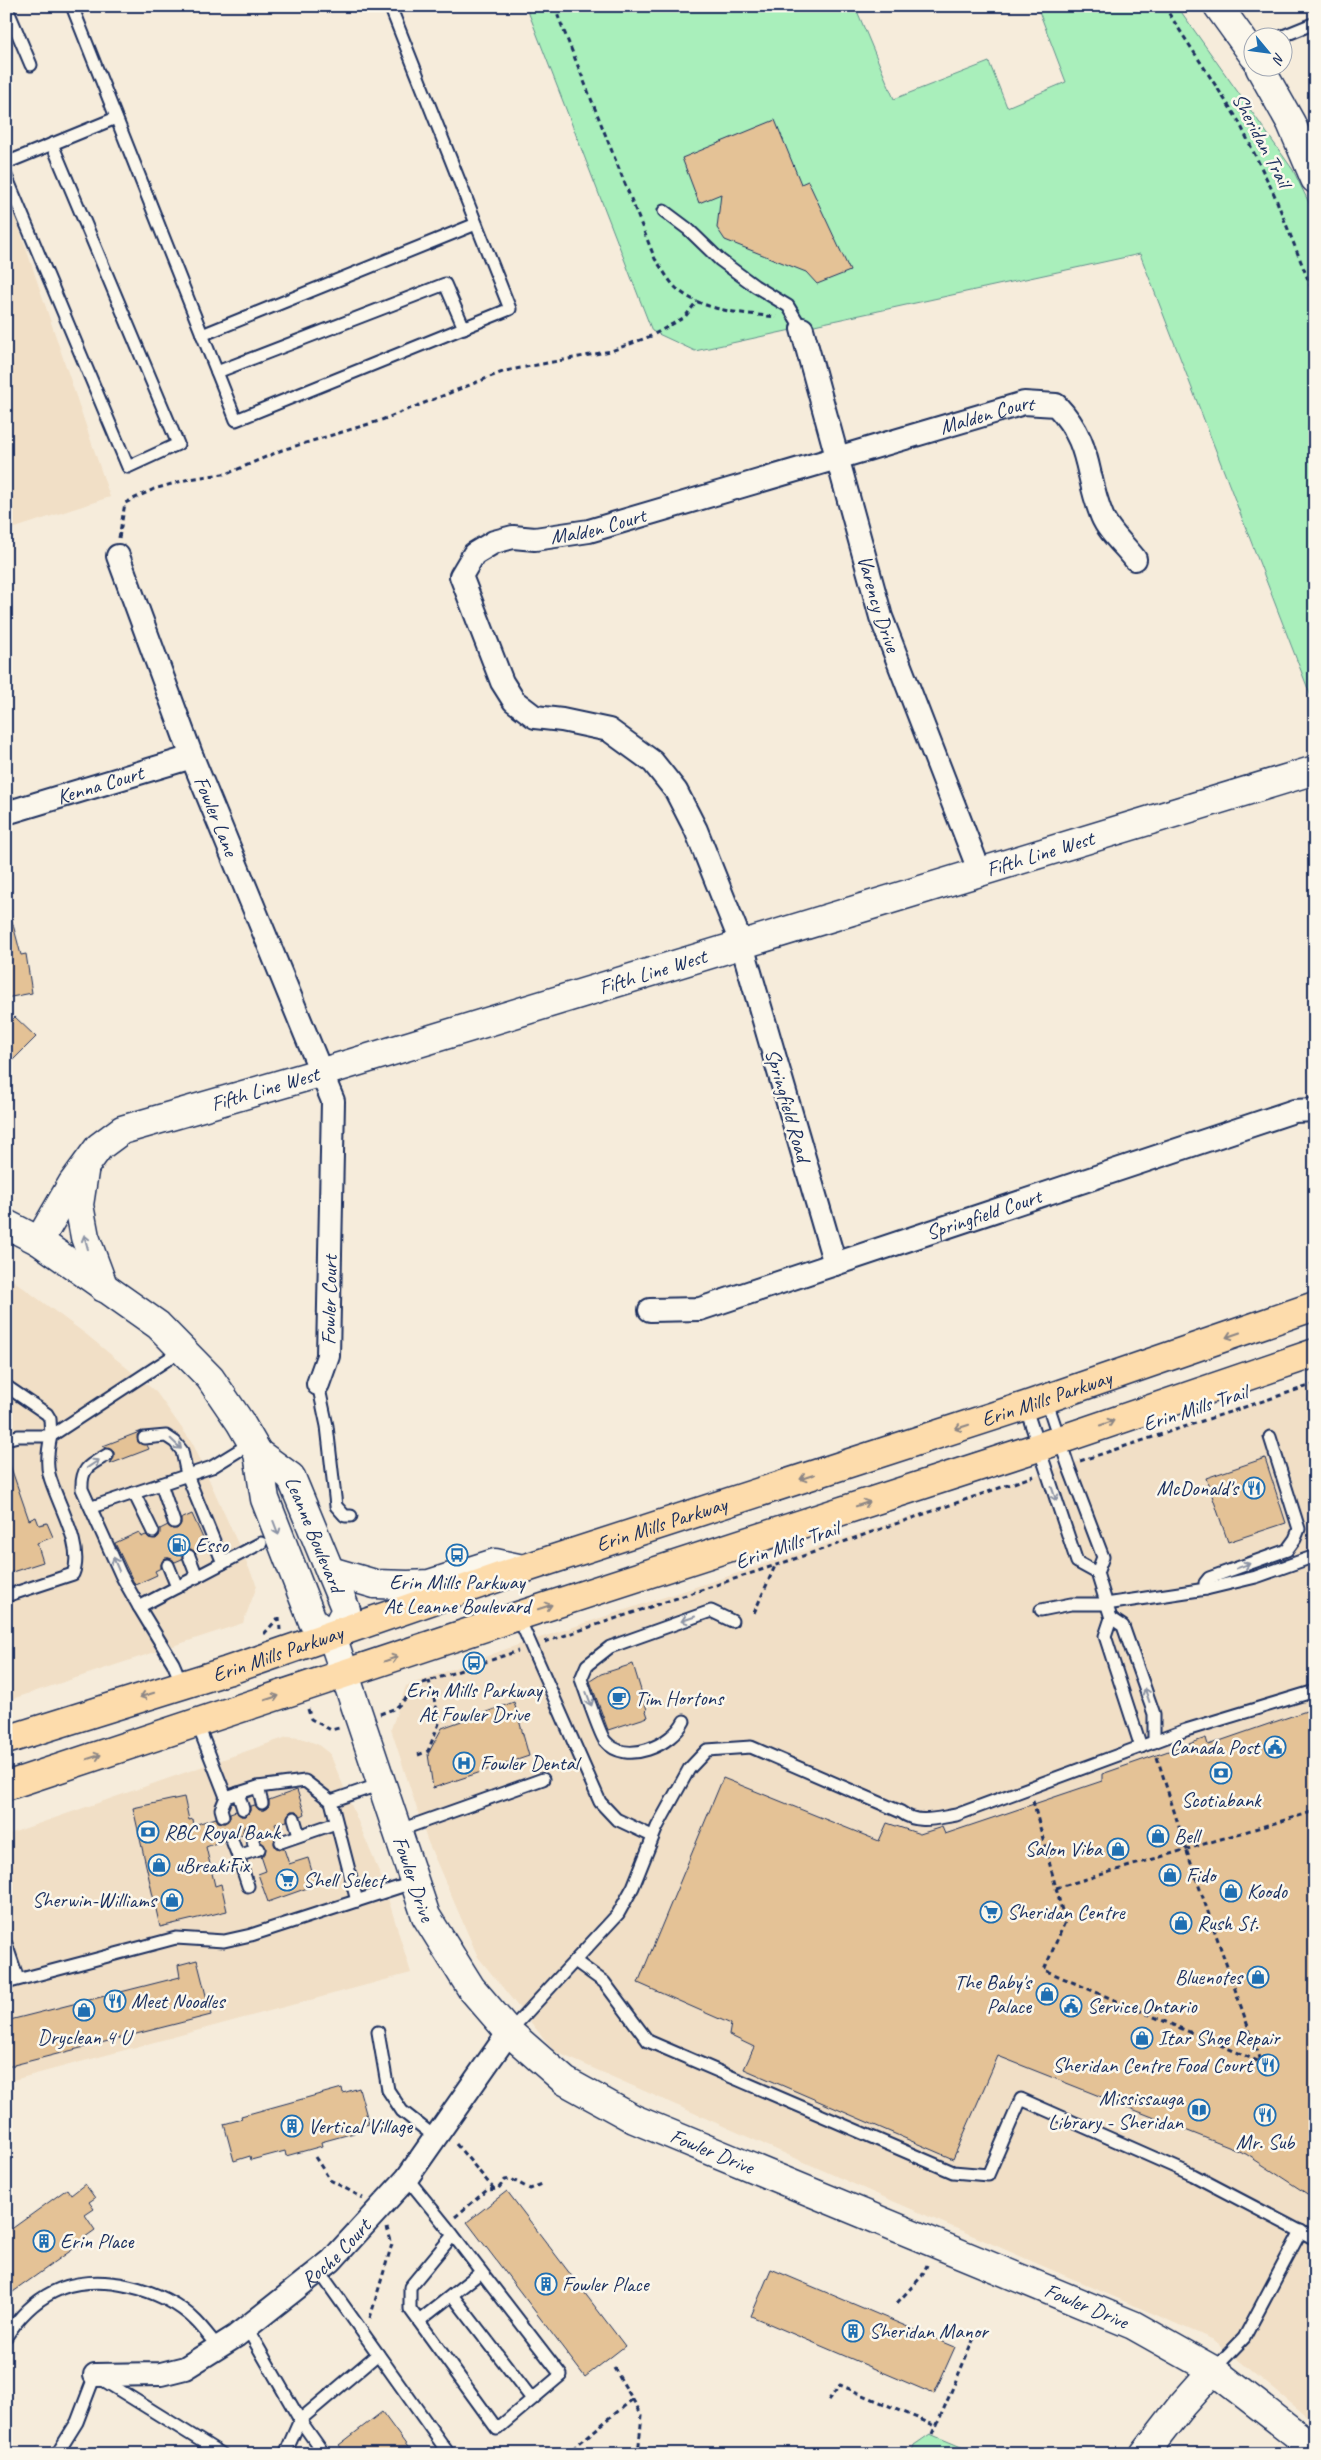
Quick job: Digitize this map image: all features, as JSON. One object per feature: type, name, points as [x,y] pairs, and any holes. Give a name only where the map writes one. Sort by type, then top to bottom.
[{"type":"main road","name":"Erin Mills Parkway","points":[[6,1740],[332,1636],[523,1569],[1035,1403],[1315,1306]]},
{"type":"main road","name":"Erin Mills Parkway","points":[[6,1786],[518,1616],[1050,1443],[1315,1353]]},
{"type":"street","points":[[1218,6],[1244,38]]},
{"type":"street","points":[[1266,78],[1291,123],[1315,179]]},
{"type":"street","name":"Varency Drive","points":[[802,329],[881,617],[978,870]]},
{"type":"street","name":"Malden Court","points":[[742,945],[696,830],[670,784],[653,762],[609,730],[562,720],[535,717],[514,702],[502,682],[461,576],[474,554],[494,542],[513,537],[534,539],[589,531],[838,460],[1024,403],[1056,405],[1070,420],[1082,440],[1103,518],[1135,559]]},
{"type":"street","name":"Fowler Lane","points":[[118,556],[192,757],[323,1072]]},
{"type":"street","name":"Kenna Court","points":[[6,813],[192,757]]},
{"type":"street","name":"Fifth Line West","points":[[39,1240],[72,1184],[99,1147],[122,1130],[323,1072],[742,945],[978,870],[1315,770]]},
{"type":"street","name":"Springfield Road","points":[[742,945],[835,1264]]},
{"type":"street","name":"Fowler Court","points":[[318,1384],[328,1356],[333,1111],[333,1101],[323,1072]]},
{"type":"street","name":"Springfield Court","points":[[650,1310],[700,1309],[1294,1111],[1315,1110]]},
{"type":"street","points":[[84,1168],[79,1205],[80,1213],[86,1244],[104,1288]]},
{"type":"street","name":"Leanne Boulevard","points":[[6,1224],[39,1240],[158,1325],[210,1378],[255,1448],[265,1499],[313,1622],[332,1636],[346,1610],[291,1477],[255,1448]]},
{"type":"street","points":[[330,1571],[375,1584],[408,1585],[428,1584],[495,1563],[523,1569]]},
{"type":"street","name":"Fowler Drive","points":[[332,1636],[426,1916],[471,1988],[509,2032],[565,2081],[634,2119],[1133,2325],[1214,2370],[1315,2449]]},
{"type":"street","name":"Roche Court","points":[[95,2375],[161,2374],[185,2368],[247,2328],[319,2271],[331,2261],[406,2178],[509,2032]]},
{"type":"street","points":[[1144,2454],[1182,2405],[1214,2370]]},
{"type":"lane","points":[[6,6],[31,65]]},
{"type":"lane","points":[[72,6],[236,420],[510,309],[390,6]]},
{"type":"lane","points":[[1294,33],[1312,27]]},
{"type":"lane","points":[[6,163],[116,118]]},
{"type":"lane","points":[[6,176],[128,467],[178,444],[52,144]]},
{"type":"lane","points":[[664,211],[688,229],[720,260],[755,286],[788,306],[802,329]]},
{"type":"lane","points":[[202,335],[476,224]]},
{"type":"lane","points":[[217,372],[445,284],[464,328]]},
{"type":"lane","points":[[6,1439],[18,1436],[51,1436],[182,1350]]},
{"type":"lane","name":"Fowler Court","points":[[318,1384],[328,1426],[336,1506],[345,1516],[351,1516]]},
{"type":"lane","points":[[6,1386],[47,1414],[50,1419],[51,1436],[48,1461],[50,1475],[74,1543],[76,1555],[73,1574],[6,1596]]},
{"type":"lane","points":[[1035,1403],[1050,1443],[1077,1562],[1097,1573]]},
{"type":"lane","points":[[1035,1403],[1050,1443],[1068,1465],[1104,1557],[1097,1573],[1111,1618],[1123,1626],[1154,1714],[1154,1742]]},
{"type":"lane","points":[[144,1438],[166,1436],[176,1442],[182,1451],[187,1475],[223,1563]]},
{"type":"lane","points":[[1206,1589],[1205,1583],[1209,1578],[1287,1550],[1296,1539],[1299,1529],[1270,1437]]},
{"type":"lane","points":[[92,1507],[212,1467],[255,1448]]},
{"type":"lane","points":[[107,1455],[88,1466],[82,1476],[82,1489],[92,1507],[121,1575],[173,1664],[182,1684]]},
{"type":"lane","points":[[161,1484],[174,1522]]},
{"type":"lane","points":[[134,1493],[153,1532]]},
{"type":"lane","points":[[139,1607],[261,1543]]},
{"type":"lane","points":[[189,1556],[197,1577]]},
{"type":"lane","points":[[1041,1610],[1071,1604],[1106,1604],[1206,1589],[1256,1577],[1315,1556]]},
{"type":"lane","points":[[168,1566],[177,1587]]},
{"type":"lane","points":[[684,1721],[680,1729],[663,1744],[644,1750],[620,1752],[605,1740],[581,1679],[587,1665],[610,1647],[711,1611],[732,1622]]},
{"type":"lane","points":[[518,1616],[600,1802],[616,1819],[652,1836]]},
{"type":"lane","points":[[1111,1618],[1105,1636],[1141,1747]]},
{"type":"lane","points":[[509,2032],[618,1914],[633,1887],[652,1836],[689,1769],[707,1750],[751,1747],[901,1812],[908,1817],[921,1820],[956,1815],[1004,1798],[1027,1787],[1154,1742],[1227,1717],[1315,1691]]},
{"type":"lane","points":[[197,1723],[226,1797],[221,1809],[223,1816]]},
{"type":"lane","points":[[397,1831],[543,1779]]},
{"type":"lane","points":[[226,1797],[258,1787],[285,1789],[305,1781],[331,1801],[357,1901]]},
{"type":"lane","points":[[331,1801],[382,1784]]},
{"type":"lane","points":[[258,1787],[262,1803]]},
{"type":"lane","points":[[238,1793],[243,1809]]},
{"type":"lane","points":[[294,1818],[299,1835]]},
{"type":"lane","points":[[281,1842],[336,1823]]},
{"type":"lane","points":[[238,1856],[257,1850],[250,1832]]},
{"type":"lane","points":[[231,1838],[248,1886]]},
{"type":"lane","points":[[6,1983],[176,1938],[224,1941],[415,1882]]},
{"type":"lane","points":[[6,1944],[18,1979]]},
{"type":"lane","points":[[575,1961],[604,1982],[648,2042],[953,2172],[988,2175],[1021,2100],[1193,2175],[1315,2239]]},
{"type":"lane","points":[[378,2032],[388,2090],[402,2111],[438,2133]]},
{"type":"lane","points":[[406,2178],[449,2231],[561,2375],[497,2429],[410,2309],[410,2287],[449,2231]]},
{"type":"lane","points":[[1214,2370],[1244,2338],[1300,2231]]},
{"type":"lane","points":[[319,2271],[449,2454]]},
{"type":"lane","points":[[419,2322],[481,2272]]},
{"type":"lane","points":[[6,2337],[26,2311],[53,2292],[84,2283],[118,2284],[166,2299],[195,2320],[218,2347]]},
{"type":"lane","points":[[452,2295],[532,2399]]},
{"type":"lane","points":[[247,2328],[300,2420],[324,2454]]},
{"type":"lane","points":[[285,2454],[300,2420],[378,2354]]},
{"type":"lane","points":[[57,2454],[77,2422],[95,2375],[222,2454]]},
{"type":"path","points":[[554,6],[655,259],[676,288],[697,300],[722,310],[776,317],[802,329]]},
{"type":"path","name":"Sheridan Trail","points":[[1164,6],[1238,120],[1274,194],[1315,297]]},
{"type":"path","points":[[118,556],[125,503],[154,489],[188,479],[229,473],[282,450],[379,421],[505,371],[611,351],[651,336],[685,317],[697,300]]},
{"type":"path","name":"Erin Mills Trail","points":[[1084,1459],[1315,1384]]},
{"type":"path","name":"Erin Mills Trail","points":[[559,1637],[775,1566],[1023,1480]]},
{"type":"path","points":[[754,1613],[775,1566]]},
{"type":"path","points":[[279,1617],[280,1634]]},
{"type":"path","points":[[396,1708],[420,1684],[516,1652]]},
{"type":"path","points":[[418,1755],[428,1751],[440,1721],[429,1681]]},
{"type":"path","points":[[312,1719],[331,1730]]},
{"type":"path","points":[[1027,1787],[1035,1804],[1065,1922],[1044,1970],[1260,2062],[1186,1849],[1154,1742]]},
{"type":"path","points":[[1056,1888],[1315,1811]]},
{"type":"path","points":[[438,2133],[495,2189]]},
{"type":"path","points":[[315,2157],[330,2180],[380,2207],[392,2244],[365,2335]]},
{"type":"path","points":[[449,2231],[488,2190],[498,2189],[505,2180],[511,2179],[530,2190],[542,2184]]},
{"type":"path","points":[[896,2303],[922,2276],[938,2244]]},
{"type":"path","points":[[932,2434],[974,2338]]},
{"type":"path","points":[[614,2368],[642,2415],[638,2454]]},
{"type":"path","points":[[828,2401],[840,2384],[936,2426]]},
{"type":"path","points":[[566,2454],[633,2399]]},
{"type":"shaded area","points":[[6,189],[110,497],[6,531]]},
{"type":"shaded area","points":[[6,1275],[87,1335],[156,1392],[193,1444],[257,1586],[243,1623],[6,1701]]},
{"type":"shaded area","points":[[1315,1384],[1315,2423],[1214,2340],[865,2189],[554,2051],[478,1957],[427,1840],[391,1729],[406,1686],[509,1648]]},
{"type":"shaded area","points":[[287,1737],[301,1738],[317,1744],[330,1754],[382,1879],[411,1973],[6,2082],[6,1835]]},
{"type":"green space","points":[[526,6],[855,6],[894,99],[989,62],[1007,107],[1066,82],[1037,6],[1177,6],[1293,170],[1315,215],[1315,707],[1140,254],[695,351],[652,331]]},
{"type":"green space","points":[[930,2434],[978,2454],[911,2454],[914,2445]]},
{"type":"building","points":[[775,120],[801,184],[808,181],[850,271],[817,284],[806,272],[725,240],[717,228],[721,194],[699,203],[682,158]]},
{"type":"building","points":[[11,917],[21,955],[26,954],[32,993],[6,998],[6,918]]},
{"type":"building","points":[[15,1017],[36,1037],[6,1067],[6,1026]]},
{"type":"building","points":[[142,1431],[137,1435],[138,1442],[147,1445],[149,1449],[110,1464],[114,1458],[114,1452],[103,1446]]},
{"type":"building","points":[[1265,1458],[1286,1523],[1228,1542],[1206,1478]]},
{"type":"building","points":[[9,1462],[29,1520],[36,1517],[39,1525],[47,1523],[53,1537],[37,1543],[43,1562],[6,1574],[6,1463]]},
{"type":"building","points":[[192,1514],[207,1547],[196,1553],[191,1549],[186,1549],[182,1554],[182,1559],[175,1562],[165,1558],[161,1568],[155,1571],[157,1575],[135,1585],[115,1543],[139,1532],[141,1537],[146,1535],[149,1538],[156,1539],[159,1536],[160,1529],[168,1525],[172,1529],[177,1529],[181,1524],[181,1519]]},
{"type":"building","name":"Tim Hortons","points":[[633,1664],[648,1717],[608,1730],[590,1681],[601,1674]]},
{"type":"building","points":[[514,1702],[529,1756],[433,1788],[428,1754],[442,1728]]},
{"type":"building","name":"Sheridan Centre","points":[[1315,1708],[1315,2199],[1246,2154],[998,2056],[953,2159],[744,2069],[754,2047],[729,2035],[731,2024],[638,1983],[723,1778],[879,1841],[887,1823],[920,1834],[942,1827],[945,1834],[1102,1781],[1102,1774],[1206,1738],[1208,1745]]},
{"type":"building","points":[[297,1790],[305,1814],[301,1816],[296,1811],[291,1811],[287,1816],[287,1821],[275,1824],[279,1835],[275,1837],[274,1844],[276,1848],[284,1849],[289,1864],[308,1858],[316,1885],[268,1902],[258,1874],[266,1871],[261,1856],[265,1854],[266,1847],[261,1842],[255,1827],[248,1825],[244,1827],[243,1834],[238,1836],[235,1832],[229,1831],[225,1834],[224,1840],[206,1847],[215,1886],[221,1884],[227,1911],[160,1927],[133,1808],[184,1797],[189,1820],[193,1819],[194,1825],[216,1818],[218,1822],[225,1823],[230,1818],[230,1813],[236,1811],[241,1816],[246,1816],[250,1811],[250,1806],[255,1805],[259,1810],[264,1810],[269,1806],[269,1800]]},
{"type":"building","points":[[197,1960],[211,2015],[6,2067],[6,2021],[180,1977],[178,1965]]},
{"type":"building","name":"Vertical Village","points":[[342,2088],[343,2093],[359,2088],[369,2124],[353,2128],[354,2133],[321,2142],[322,2146],[286,2156],[285,2151],[251,2160],[250,2156],[234,2161],[224,2124],[242,2119],[241,2116]]},
{"type":"building","name":"Erin Place","points":[[85,2184],[95,2198],[89,2202],[94,2209],[85,2215],[95,2230],[81,2240],[83,2242],[6,2297],[6,2233],[67,2189],[71,2195]]},
{"type":"building","name":"Fowler Place","points":[[507,2191],[625,2346],[585,2377],[467,2222]]},
{"type":"building","name":"Sheridan Manor","points":[[771,2269],[955,2347],[934,2394],[751,2316]]},
{"type":"building","points":[[382,2412],[413,2454],[346,2454],[339,2445]]},
{"type":"place","name":"McDonald's","points":[[1254,1488]]},
{"type":"place","name":"Esso","points":[[179,1545]]},
{"type":"place","name":"Erin Mills Parkway At Leanne Boulevard","points":[[457,1555]]},
{"type":"place","name":"Erin Mills Parkway At Fowler Drive","points":[[474,1663]]},
{"type":"place","name":"Tim Hortons","points":[[619,1698]]},
{"type":"place","name":"Canada Post","points":[[1275,1747]]},
{"type":"place","name":"Fowler Dental","points":[[464,1763]]},
{"type":"place","name":"Scotiabank","points":[[1221,1773]]},
{"type":"place","name":"RBC Royal Bank","points":[[148,1832]]},
{"type":"place","name":"Bell","points":[[1158,1836]]},
{"type":"place","name":"Salon Viba","points":[[1118,1849]]},
{"type":"place","name":"uBreakiFix","points":[[159,1865]]},
{"type":"place","name":"Fido","points":[[1170,1875]]},
{"type":"place","name":"Shell Select","points":[[287,1880]]},
{"type":"place","name":"Koodo","points":[[1231,1891]]},
{"type":"place","name":"Sherwin-Williams","points":[[172,1900]]},
{"type":"place","name":"Sheridan Centre","points":[[991,1912]]},
{"type":"place","name":"Rush St.","points":[[1181,1923]]},
{"type":"place","name":"Bluenotes","points":[[1258,1977]]},
{"type":"place","name":"The Baby's Palace","points":[[1047,1994]]},
{"type":"place","name":"Meet Noodles","points":[[115,2001]]},
{"type":"place","name":"Service Ontario","points":[[1071,2006]]},
{"type":"place","name":"Dryclean 4 U","points":[[84,2010]]},
{"type":"place","name":"Itar Shoe Repair","points":[[1142,2038]]},
{"type":"place","name":"Sheridan Centre Food Court","points":[[1268,2065]]},
{"type":"place","name":"Mississauga Library - Sheridan","points":[[1199,2110]]},
{"type":"place","name":"Mr. Sub","points":[[1265,2115]]},
{"type":"place","name":"Vertical Village","points":[[292,2126]]},
{"type":"place","name":"Erin Place","points":[[44,2241]]},
{"type":"place","name":"Fowler Place","points":[[546,2284]]},
{"type":"place","name":"Sheridan Manor","points":[[853,2331]]}]
